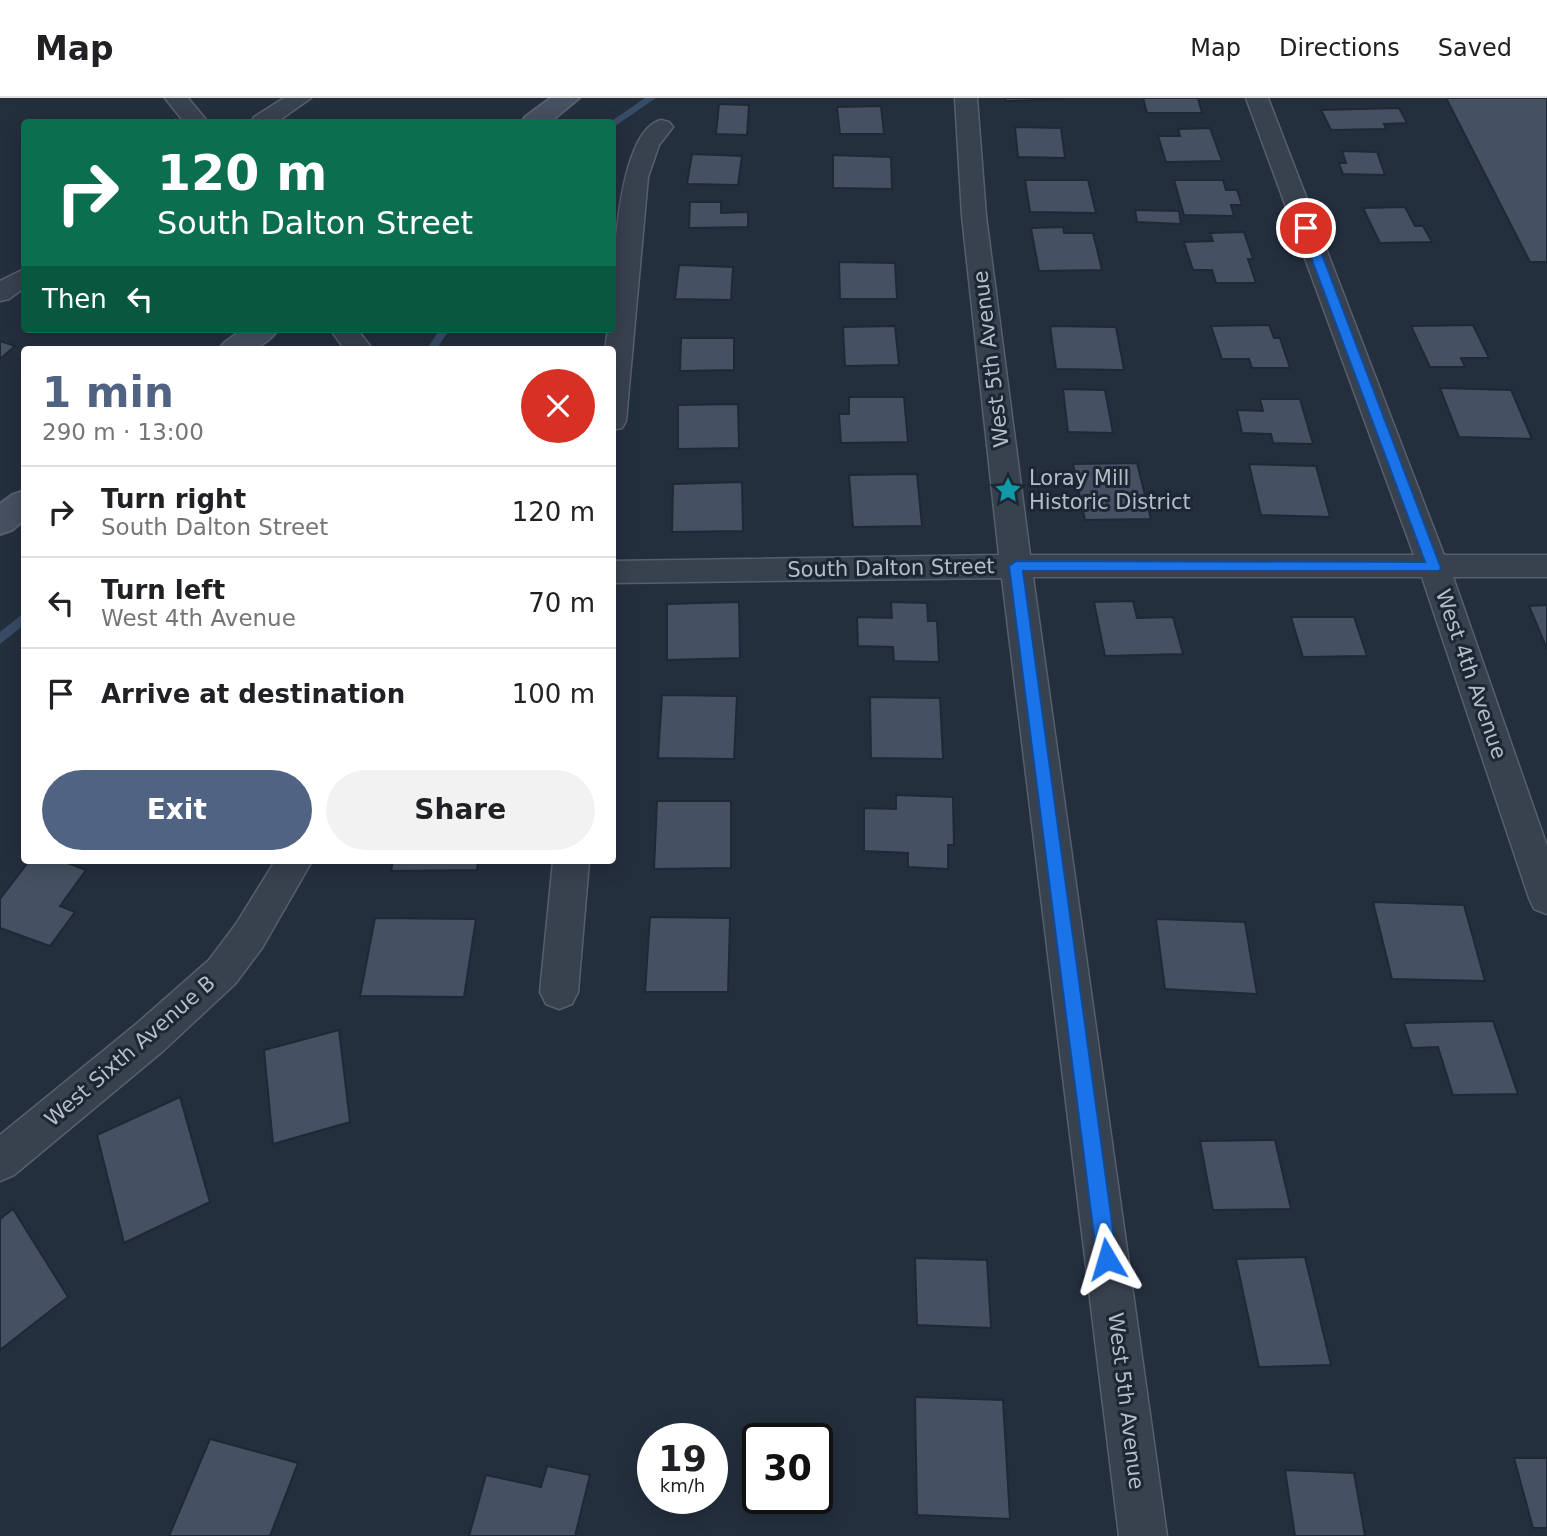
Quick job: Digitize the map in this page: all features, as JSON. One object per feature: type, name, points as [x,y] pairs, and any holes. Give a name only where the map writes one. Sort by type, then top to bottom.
[{"type":"main road","points":[[538,119],[567,98]]},
{"type":"main road","points":[[240,346],[257,333]]},
{"type":"main road","points":[[0,522],[21,505]]},
{"type":"street","points":[[176,98],[193,119]]},
{"type":"street","points":[[267,119],[300,98]]},
{"type":"street","name":"West 5th Avenue","points":[[966,98],[974,216],[1016,566],[1143,1536]]},
{"type":"street","name":"West 4th Avenue","points":[[1257,98],[1434,568],[1547,898]]},
{"type":"street","points":[[616,380],[636,177],[648,144],[661,127]]},
{"type":"street","points":[[0,293],[21,279]]},
{"type":"street","name":"South Dalton Street","points":[[616,572],[1016,566],[1547,566]]},
{"type":"street","name":"West Sixth Avenue B","points":[[0,1161],[149,1038],[222,972],[249,936],[291,864]]},
{"type":"street","points":[[559,992],[571,864]]},
{"type":"building","points":[[1005,98],[1062,98],[1062,99],[1006,101]]},
{"type":"building","points":[[1143,98],[1198,98],[1202,113],[1147,113]]},
{"type":"building","points":[[1446,98],[1547,98],[1547,262],[1530,262]]},
{"type":"building","points":[[719,104],[749,105],[747,135],[716,134]]},
{"type":"building","points":[[881,106],[884,134],[840,134],[837,107]]},
{"type":"building","points":[[1399,108],[1407,123],[1384,124],[1386,129],[1331,130],[1321,110]]},
{"type":"building","points":[[1015,127],[1061,128],[1065,158],[1018,157]]},
{"type":"building","points":[[1210,128],[1222,161],[1166,162],[1158,136],[1180,136],[1178,129]]},
{"type":"building","points":[[1342,151],[1377,152],[1385,175],[1343,174],[1339,163],[1346,163]]},
{"type":"building","points":[[692,154],[742,156],[738,185],[687,184]]},
{"type":"building","points":[[833,155],[891,157],[892,189],[833,188]]},
{"type":"building","points":[[1025,180],[1088,180],[1096,213],[1030,212]]},
{"type":"building","points":[[1174,180],[1223,180],[1226,190],[1237,190],[1242,205],[1231,205],[1234,216],[1184,215]]},
{"type":"building","points":[[690,202],[721,202],[721,213],[748,212],[748,227],[689,228]]},
{"type":"building","points":[[1405,207],[1415,226],[1423,226],[1432,242],[1380,243],[1363,208]]},
{"type":"building","points":[[1135,210],[1179,211],[1181,224],[1137,222]]},
{"type":"building","points":[[1063,227],[1064,233],[1093,233],[1102,270],[1039,271],[1031,228]]},
{"type":"building","points":[[1244,232],[1253,259],[1248,259],[1256,283],[1216,283],[1212,270],[1193,270],[1184,242],[1213,241],[1210,233]]},
{"type":"building","points":[[839,262],[895,263],[897,299],[840,299]]},
{"type":"building","points":[[679,265],[733,267],[731,300],[675,299]]},
{"type":"building","points":[[1269,325],[1274,338],[1280,338],[1290,368],[1252,368],[1249,359],[1222,359],[1211,326]]},
{"type":"building","points":[[1473,325],[1489,358],[1461,358],[1465,367],[1430,367],[1411,326]]},
{"type":"building","points":[[895,326],[899,365],[845,366],[843,327]]},
{"type":"building","points":[[1050,326],[1116,327],[1124,370],[1056,369]]},
{"type":"building","points":[[681,338],[734,338],[734,370],[680,371]]},
{"type":"building","points":[[0,341],[15,346],[0,359]]},
{"type":"building","points":[[1440,388],[1511,390],[1532,439],[1459,437]]},
{"type":"building","points":[[1063,389],[1105,390],[1113,433],[1068,432]]},
{"type":"building","points":[[849,397],[904,397],[908,442],[841,443],[839,414],[849,414]]},
{"type":"building","points":[[1260,399],[1300,399],[1313,444],[1273,443],[1271,434],[1242,433],[1237,410],[1263,411]]},
{"type":"building","points":[[738,404],[739,448],[678,449],[678,405]]},
{"type":"building","points":[[1137,463],[1151,519],[1085,520],[1073,464]]},
{"type":"building","points":[[1249,464],[1316,466],[1330,517],[1261,515]]},
{"type":"building","points":[[917,474],[922,526],[853,527],[849,475]]},
{"type":"building","points":[[742,482],[743,531],[672,532],[673,484]]},
{"type":"building","points":[[1133,601],[1137,618],[1173,617],[1183,654],[1105,656],[1094,602]]},
{"type":"building","points":[[739,602],[740,658],[667,660],[667,604]]},
{"type":"building","points":[[891,602],[927,603],[928,621],[937,621],[939,662],[894,661],[893,647],[858,646],[857,617],[892,618]]},
{"type":"building","points":[[1547,605],[1547,649],[1529,606]]},
{"type":"building","points":[[1291,617],[1354,617],[1367,656],[1303,657]]},
{"type":"building","points":[[662,695],[737,696],[734,759],[658,758]]},
{"type":"building","points":[[870,697],[940,698],[943,759],[871,758]]},
{"type":"building","points":[[896,795],[953,797],[954,845],[948,845],[948,869],[908,867],[908,853],[864,851],[864,808],[896,809]]},
{"type":"building","points":[[657,801],[731,801],[731,868],[654,869]]},
{"type":"building","points":[[27,864],[70,864],[86,870],[60,906],[75,912],[50,946],[0,928],[0,899]]},
{"type":"building","points":[[392,864],[478,864],[477,870],[391,871]]},
{"type":"building","points":[[1373,902],[1464,905],[1485,981],[1392,979]]},
{"type":"building","points":[[650,917],[730,918],[728,992],[645,992]]},
{"type":"building","points":[[375,918],[476,919],[464,997],[360,996]]},
{"type":"building","points":[[1156,919],[1245,922],[1257,994],[1165,989]]},
{"type":"building","points":[[1493,1021],[1518,1094],[1453,1095],[1438,1047],[1412,1048],[1404,1023]]},
{"type":"building","points":[[339,1030],[350,1122],[273,1144],[264,1050]]},
{"type":"building","points":[[180,1097],[210,1202],[124,1243],[97,1135]]},
{"type":"building","points":[[1275,1140],[1291,1209],[1213,1210],[1200,1141]]},
{"type":"building","points":[[13,1209],[68,1297],[0,1350],[0,1219]]},
{"type":"building","points":[[1305,1257],[1331,1365],[1259,1367],[1236,1259]]},
{"type":"building","points":[[915,1258],[987,1260],[991,1328],[917,1325]]},
{"type":"building","points":[[915,1397],[1003,1400],[1010,1519],[917,1515]]},
{"type":"building","points":[[210,1439],[298,1463],[270,1536],[169,1536]]},
{"type":"building","points":[[1514,1458],[1547,1458],[1547,1528],[1533,1528]]},
{"type":"building","points":[[547,1466],[590,1475],[575,1536],[469,1536],[486,1475],[541,1487]]},
{"type":"building","points":[[1285,1470],[1354,1473],[1365,1536],[1295,1536]]},
{"type":"waterway","points":[[616,122],[651,98]]},
{"type":"waterway","points":[[434,346],[442,333]]},
{"type":"waterway","points":[[0,639],[21,621]]},
{"type":"place","name":"Loray Mill Historic District","points":[[1008,490]]},
{"type":"route","points":[[1107,1259],[1016,566],[1434,568],[1306,228]]}]
